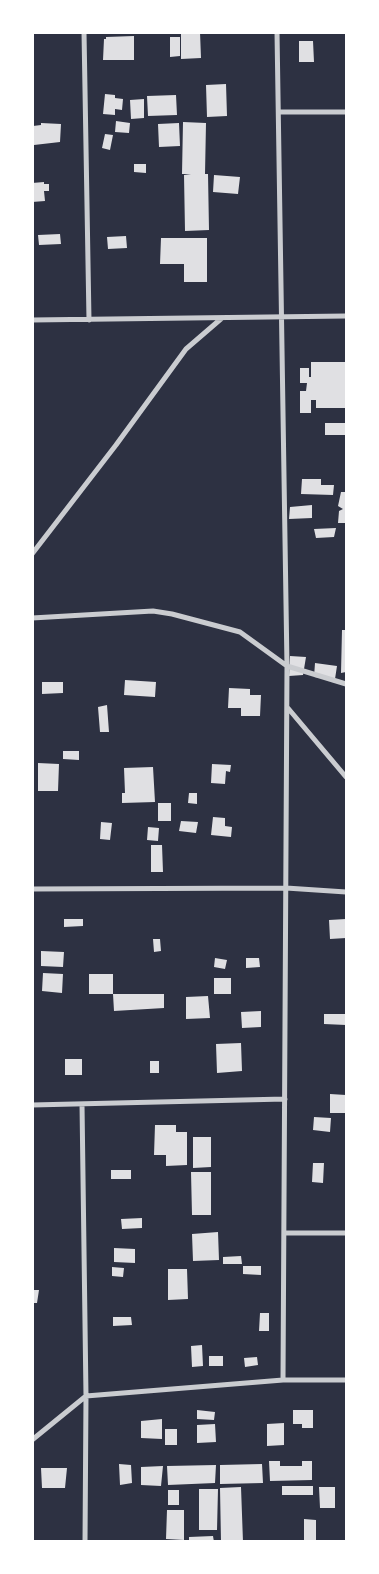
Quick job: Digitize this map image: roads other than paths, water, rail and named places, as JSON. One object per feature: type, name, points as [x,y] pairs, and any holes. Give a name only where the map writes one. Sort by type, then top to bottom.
[{"type":"street","points":[[84,32],[89,320]]},
{"type":"street","points":[[277,32],[287,666],[283,1380]]},
{"type":"street","points":[[279,112],[346,112]]},
{"type":"street","points":[[32,320],[346,316]]},
{"type":"street","points":[[32,554],[116,446],[186,349],[222,318]]},
{"type":"street","points":[[32,618],[153,611],[172,614],[240,632],[287,666],[346,684]]},
{"type":"street","points":[[287,708],[346,777]]},
{"type":"street","points":[[32,888],[286,888],[346,892]]},
{"type":"street","points":[[32,1106],[284,1099]]},
{"type":"street","points":[[82,1104],[86,1396],[85,1542]]},
{"type":"street","points":[[284,1233],[346,1233]]},
{"type":"street","points":[[32,1440],[86,1396],[283,1380],[346,1380]]}]
